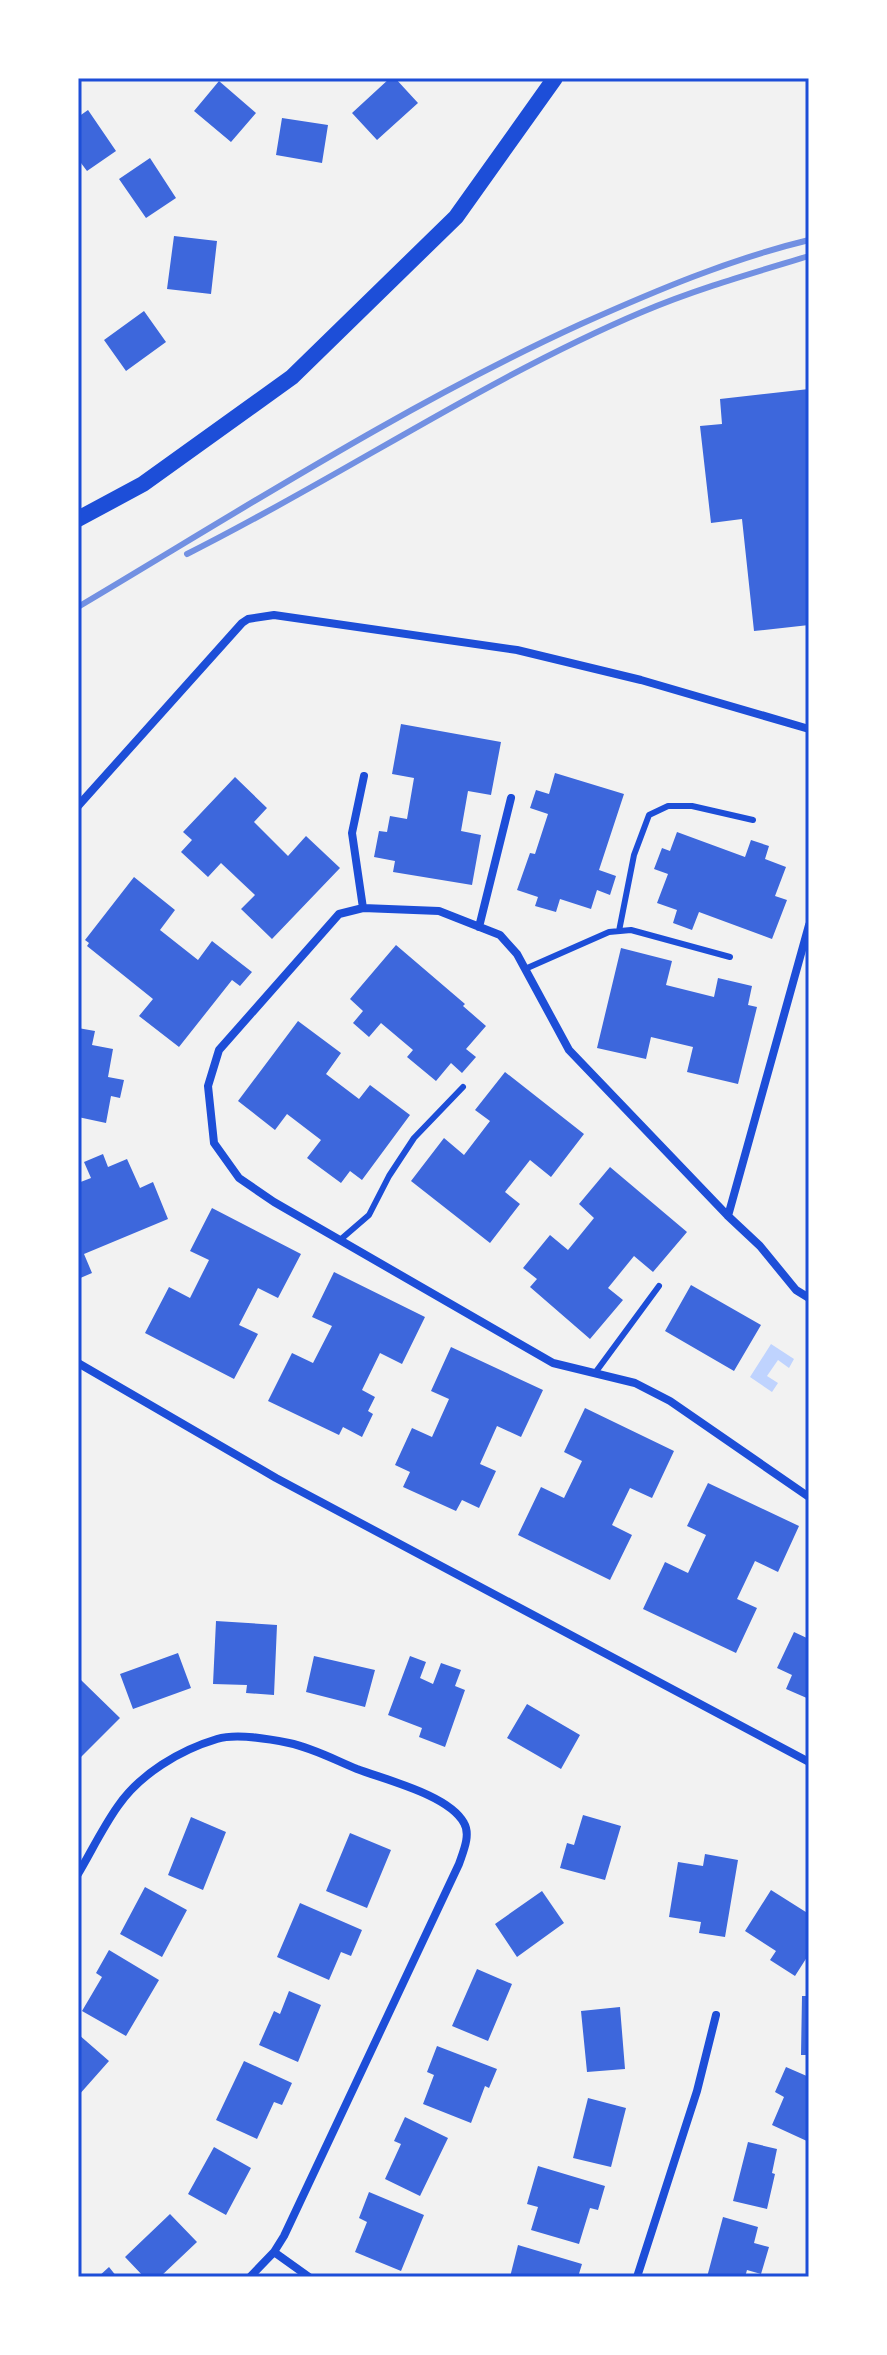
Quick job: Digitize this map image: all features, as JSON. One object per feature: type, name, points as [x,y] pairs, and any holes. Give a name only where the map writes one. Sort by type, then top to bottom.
[{"type":"main road","points":[[78,519],[143,484],[292,377],[456,217],[555,78]]},
{"type":"street","points":[[78,806],[242,623],[248,619],[274,615],[517,650],[641,680],[809,729]]},
{"type":"street","points":[[363,908],[352,833],[364,776]]},
{"type":"street","points":[[479,927],[511,798]]},
{"type":"street","points":[[809,1298],[796,1290],[760,1246],[569,1050],[517,954],[500,935],[439,911],[363,908],[339,914],[219,1050],[208,1086],[214,1143],[239,1178],[274,1202],[553,1363],[635,1383],[670,1401],[809,1497]]},
{"type":"street","points":[[728,1216],[809,925]]},
{"type":"street","points":[[78,1363],[276,1478],[809,1762]]},
{"type":"street","points":[[78,1874],[118,1805],[134,1788],[160,1766],[189,1749],[221,1738],[245,1738],[303,1747],[450,1808],[465,1824],[467,1840],[438,1910],[274,2252],[250,2277]]},
{"type":"street","points":[[637,2277],[697,2091],[716,2015]]},
{"type":"street","points":[[274,2252],[309,2277]]},
{"type":"lane","points":[[619,931],[634,855],[649,815],[668,806],[692,806],[753,820]]},
{"type":"lane","points":[[525,969],[609,932],[631,930],[730,957]]},
{"type":"lane","points":[[340,1240],[369,1215],[389,1176],[414,1138],[463,1087]]},
{"type":"lane","points":[[595,1373],[659,1286]]},
{"type":"water","points":[[771,1344],[794,1359],[789,1368],[778,1360],[767,1376],[778,1383],[772,1392],[750,1377]]},
{"type":"building","points":[[390,78],[395,78],[418,103],[377,140],[352,113]]},
{"type":"building","points":[[219,81],[256,113],[231,142],[194,111]]},
{"type":"building","points":[[88,110],[116,151],[87,171],[78,159],[78,117]]},
{"type":"building","points":[[282,118],[328,125],[322,163],[276,155]]},
{"type":"building","points":[[150,158],[176,198],[146,218],[119,179]]},
{"type":"building","points":[[174,236],[217,241],[211,294],[167,289]]},
{"type":"building","points":[[144,311],[166,342],[126,371],[104,340]]},
{"type":"building","points":[[809,389],[809,625],[754,631],[742,519],[711,523],[700,426],[722,424],[720,399]]},
{"type":"building","points":[[401,724],[501,742],[491,795],[468,791],[461,831],[481,835],[472,885],[393,872],[395,861],[374,857],[379,831],[387,832],[390,816],[407,819],[414,778],[392,774]]},
{"type":"building","points":[[555,773],[624,794],[599,870],[616,876],[610,895],[597,890],[591,909],[560,899],[556,912],[535,906],[538,897],[517,890],[530,853],[535,854],[548,814],[530,808],[536,790],[549,794]]},
{"type":"building","points":[[235,777],[267,808],[254,822],[288,856],[306,836],[340,868],[272,939],[241,909],[255,895],[221,863],[208,877],[181,852],[192,840],[183,832]]},
{"type":"building","points":[[677,832],[745,857],[751,840],[769,846],[765,859],[786,867],[775,896],[787,900],[772,939],[699,912],[692,930],[673,923],[677,910],[657,903],[668,874],[654,869],[662,848],[670,851]]},
{"type":"building","points":[[134,877],[175,910],[160,930],[198,960],[212,941],[252,972],[240,986],[232,980],[179,1047],[139,1016],[153,999],[87,946],[89,943],[85,940]]},
{"type":"building","points":[[396,945],[486,1026],[466,1049],[476,1057],[462,1073],[451,1063],[436,1081],[407,1057],[413,1050],[381,1023],[369,1037],[353,1023],[363,1011],[350,999]]},
{"type":"building","points":[[621,948],[672,961],[666,985],[714,997],[718,978],[752,986],[748,1005],[757,1007],[738,1084],[687,1072],[693,1047],[651,1037],[646,1059],[597,1048]]},
{"type":"building","points":[[298,1021],[341,1053],[326,1074],[359,1099],[370,1085],[410,1115],[362,1180],[350,1171],[341,1183],[307,1158],[321,1140],[287,1114],[275,1130],[238,1101]]},
{"type":"building","points":[[78,1028],[95,1031],[92,1045],[113,1049],[108,1077],[124,1080],[120,1098],[111,1096],[106,1123],[78,1117]]},
{"type":"building","points":[[505,1072],[584,1134],[551,1177],[530,1160],[505,1192],[520,1204],[490,1243],[411,1181],[444,1138],[464,1155],[490,1121],[475,1110]]},
{"type":"building","points":[[103,1154],[108,1167],[127,1159],[140,1188],[153,1182],[168,1219],[84,1254],[92,1273],[78,1279],[78,1183],[91,1178],[84,1162]]},
{"type":"building","points":[[610,1167],[687,1232],[653,1272],[634,1256],[608,1288],[623,1300],[590,1339],[530,1287],[537,1279],[523,1268],[550,1235],[568,1250],[594,1218],[579,1204]]},
{"type":"building","points":[[212,1208],[301,1254],[278,1298],[258,1288],[239,1325],[258,1334],[234,1379],[145,1333],[169,1287],[190,1298],[209,1260],[190,1251]]},
{"type":"building","points":[[334,1272],[425,1317],[402,1364],[380,1353],[362,1390],[375,1397],[368,1411],[373,1414],[362,1437],[343,1427],[339,1435],[268,1401],[292,1353],[313,1363],[332,1326],[312,1317]]},
{"type":"building","points":[[691,1285],[761,1325],[734,1371],[665,1331]]},
{"type":"building","points":[[451,1347],[543,1390],[521,1437],[497,1426],[480,1464],[496,1471],[479,1508],[462,1500],[456,1511],[403,1487],[410,1472],[395,1465],[412,1428],[432,1437],[449,1399],[431,1391]]},
{"type":"building","points":[[585,1408],[674,1451],[652,1498],[630,1488],[612,1525],[632,1535],[610,1580],[518,1535],[541,1487],[564,1498],[582,1461],[564,1452]]},
{"type":"building","points":[[708,1483],[799,1526],[778,1572],[755,1561],[737,1599],[757,1608],[736,1653],[643,1609],[665,1562],[688,1573],[706,1535],[687,1526]]},
{"type":"building","points":[[216,1621],[277,1625],[274,1695],[246,1693],[247,1685],[213,1684]]},
{"type":"building","points":[[794,1632],[809,1639],[809,1699],[786,1689],[792,1675],[777,1668]]},
{"type":"building","points":[[178,1653],[191,1688],[133,1709],[120,1674]]},
{"type":"building","points":[[314,1656],[375,1670],[365,1707],[306,1692]]},
{"type":"building","points":[[410,1656],[426,1662],[420,1678],[433,1684],[441,1663],[461,1670],[455,1686],[465,1690],[445,1747],[419,1737],[422,1728],[388,1715]]},
{"type":"building","points":[[81,1680],[120,1718],[78,1760],[78,1683]]},
{"type":"building","points":[[527,1704],[580,1735],[561,1769],[507,1738]]},
{"type":"building","points":[[583,1815],[621,1826],[605,1880],[560,1868],[567,1843],[574,1845]]},
{"type":"building","points":[[191,1817],[226,1832],[203,1890],[168,1875]]},
{"type":"building","points":[[350,1833],[391,1850],[367,1908],[326,1891]]},
{"type":"building","points":[[705,1854],[738,1860],[725,1937],[699,1933],[701,1922],[669,1917],[678,1862],[703,1866]]},
{"type":"building","points":[[145,1887],[187,1910],[162,1957],[120,1934]]},
{"type":"building","points":[[771,1890],[809,1914],[809,1954],[795,1976],[770,1960],[776,1951],[745,1931]]},
{"type":"building","points":[[542,1891],[564,1923],[517,1957],[495,1924]]},
{"type":"building","points":[[300,1903],[362,1930],[351,1956],[341,1952],[329,1980],[277,1957]]},
{"type":"building","points":[[109,1950],[159,1980],[126,2036],[82,2011],[102,1977],[96,1973]]},
{"type":"building","points":[[477,1969],[512,1984],[488,2041],[452,2026]]},
{"type":"building","points":[[289,1991],[321,2005],[298,2062],[259,2045],[274,2011],[280,2014]]},
{"type":"building","points":[[802,1996],[809,1996],[809,2055],[801,2055]]},
{"type":"building","points":[[620,2007],[625,2069],[587,2072],[581,2011]]},
{"type":"building","points":[[78,2034],[109,2061],[78,2096]]},
{"type":"building","points":[[437,2046],[497,2069],[489,2088],[485,2086],[471,2123],[423,2104],[434,2075],[427,2072]]},
{"type":"building","points":[[244,2061],[292,2083],[282,2105],[274,2102],[257,2139],[216,2120]]},
{"type":"building","points":[[786,2067],[809,2077],[809,2142],[772,2125],[784,2097],[775,2092]]},
{"type":"building","points":[[588,2098],[626,2108],[611,2167],[573,2158]]},
{"type":"building","points":[[405,2117],[448,2138],[420,2196],[385,2179],[401,2144],[394,2141]]},
{"type":"building","points":[[748,2142],[777,2149],[767,2209],[733,2201]]},
{"type":"building","points":[[214,2147],[251,2168],[226,2215],[188,2194]]},
{"type":"building","points":[[538,2166],[605,2186],[598,2210],[590,2208],[579,2244],[531,2230],[538,2207],[527,2204]]},
{"type":"building","points":[[369,2192],[424,2215],[401,2271],[355,2252],[367,2222],[359,2218]]},
{"type":"building","points":[[170,2214],[197,2242],[160,2277],[144,2277],[125,2257]]},
{"type":"building","points":[[723,2217],[758,2227],[754,2243],[769,2247],[761,2274],[747,2270],[745,2277],[707,2277]]},
{"type":"building","points":[[518,2245],[582,2264],[578,2277],[510,2277]]},
{"type":"building","points":[[109,2267],[117,2277],[98,2277]]},
{"type":"railway","points":[[78,607],[388,423],[516,355],[693,277],[750,256],[809,240]]},
{"type":"railway","points":[[187,554],[583,338],[683,296],[809,256]]}]
